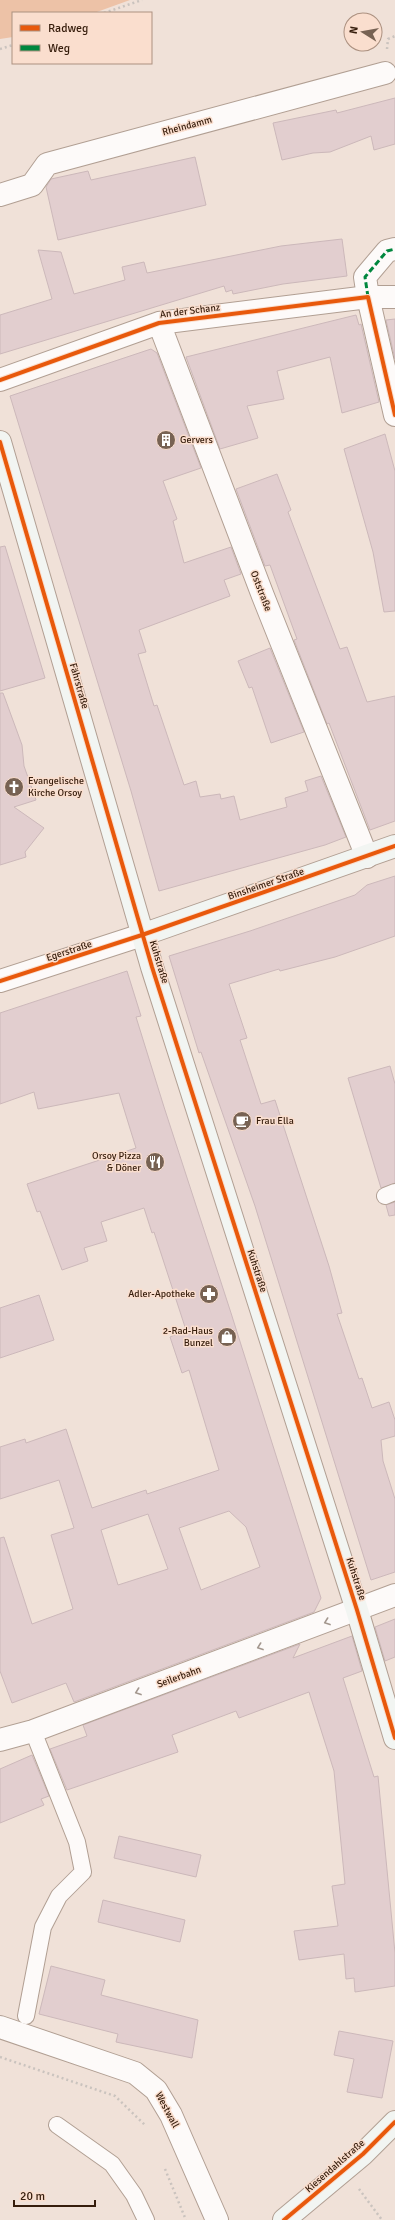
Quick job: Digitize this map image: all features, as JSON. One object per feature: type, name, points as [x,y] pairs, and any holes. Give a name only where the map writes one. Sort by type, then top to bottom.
[{"type":"main road","name":"Fährstraße","points":[[0,442],[142,936]]},
{"type":"main road","name":"Binsheimer Straße","points":[[142,936],[395,846]]},
{"type":"main road","name":"Kuhstraße","points":[[142,936],[357,1610]]},
{"type":"main road","points":[[357,1610],[395,1738]]},
{"type":"main road","name":"Kiesendahlstraße","points":[[284,2220],[344,2170],[395,2122]]},
{"type":"street","name":"Rheindamm","points":[[0,195],[32,185],[47,164],[385,73]]},
{"type":"street","points":[[395,249],[387,251],[365,277],[368,297],[395,415]]},
{"type":"street","name":"An der Schanz","points":[[0,380],[159,323],[368,297],[395,297]]},
{"type":"street","name":"Oststraße","points":[[159,323],[263,596],[367,856]]},
{"type":"street","name":"Egerstraße","points":[[0,981],[142,936]]},
{"type":"street","name":"Seilerbahn","points":[[0,1740],[33,1731],[395,1595]]},
{"type":"street","name":"Westwall","points":[[0,2027],[135,2073],[156,2090],[170,2115],[217,2220]]},
{"type":"lane","points":[[26,2016],[43,1927],[59,1896],[83,1872],[77,1842],[33,1731]]},
{"type":"lane","points":[[57,2125],[112,2164],[134,2195],[146,2220]]},
{"type":"path","points":[[107,12],[142,0]]},
{"type":"path","points":[[0,49],[12,45]]},
{"type":"path","points":[[0,2057],[115,2096],[148,2127]]},
{"type":"path","points":[[162,2163],[186,2220]]},
{"type":"path","points":[[344,2170],[382,2220]]},
{"type":"shaded area","points":[[0,0],[130,0],[97,12],[12,12],[12,37],[0,39]]},
{"type":"building","points":[[395,98],[395,144],[374,150],[371,136],[330,152],[313,153],[282,160],[273,123],[336,110],[337,113]]},
{"type":"building","points":[[195,157],[206,205],[58,240],[46,187],[51,179],[88,171],[91,180]]},
{"type":"building","points":[[342,239],[347,276],[283,284],[233,294],[232,290],[226,292],[224,286],[0,354],[0,315],[52,299],[38,250],[61,252],[74,294],[125,280],[122,267],[144,262],[147,273],[281,246]]},
{"type":"building","points":[[356,315],[359,325],[361,324],[379,402],[342,413],[330,357],[277,371],[284,399],[247,406],[258,438],[220,449],[186,357]]},
{"type":"building","points":[[395,319],[395,359],[386,320]]},
{"type":"building","points":[[151,349],[157,353],[201,468],[163,481],[177,519],[173,521],[184,563],[231,547],[241,574],[224,580],[230,596],[139,630],[146,652],[138,654],[154,706],[157,705],[184,785],[196,781],[200,797],[220,794],[221,799],[234,796],[240,820],[287,807],[285,798],[308,791],[305,781],[321,776],[346,837],[325,845],[159,891],[131,791],[10,396]]},
{"type":"building","points":[[385,434],[395,471],[395,611],[384,612],[373,552],[344,449]]},
{"type":"building","points":[[277,474],[291,510],[288,512],[340,649],[347,647],[367,702],[395,696],[395,821],[370,830],[329,723],[327,724],[294,640],[297,639],[270,565],[265,566],[236,489]]},
{"type":"building","points":[[5,546],[45,678],[0,691],[0,547]]},
{"type":"building","points":[[270,648],[304,732],[271,743],[252,687],[249,688],[238,661]]},
{"type":"building","name":"Evangelische Kirche Orsoy","points":[[0,693],[3,693],[22,745],[24,766],[36,800],[14,807],[44,828],[25,852],[26,857],[0,865]]},
{"type":"building","points":[[395,876],[395,936],[335,957],[280,971],[279,969],[229,984],[247,1038],[240,1040],[261,1104],[275,1100],[329,1266],[342,1313],[337,1314],[359,1379],[362,1378],[372,1408],[389,1402],[395,1420],[395,1436],[381,1440],[383,1461],[395,1499],[395,1572],[371,1580],[255,1206],[201,1052],[199,1053],[169,956],[250,931],[355,895],[367,885]]},
{"type":"building","points":[[127,971],[141,1016],[136,1017],[321,1598],[314,1612],[74,1702],[66,1683],[12,1703],[0,1671],[0,1538],[4,1537],[32,1624],[73,1609],[51,1535],[74,1528],[59,1480],[0,1499],[0,1447],[25,1439],[26,1443],[66,1429],[92,1508],[146,1490],[147,1494],[219,1470],[189,1370],[182,1373],[170,1337],[186,1330],[154,1232],[152,1233],[144,1208],[101,1222],[107,1241],[84,1248],[88,1261],[62,1270],[40,1211],[37,1212],[27,1184],[136,1148],[119,1093],[38,1109],[34,1092],[0,1104],[0,1013]],"holes":[[[229,1511],[246,1527],[260,1567],[201,1590],[179,1528]],[[148,1514],[168,1569],[118,1585],[101,1530]]]},
{"type":"building","points":[[390,1066],[395,1084],[395,1183],[381,1188],[348,1078]]},
{"type":"building","points":[[395,1202],[395,1215],[389,1216],[386,1205]]},
{"type":"building","points":[[39,1295],[54,1340],[0,1358],[0,1308]]},
{"type":"building","points":[[395,1619],[395,1657],[385,1661],[375,1627]]},
{"type":"building","points":[[352,1636],[362,1671],[343,1678],[374,1777],[378,1776],[395,1953],[395,1986],[355,1992],[354,1978],[346,1979],[344,1954],[299,1960],[294,1931],[338,1926],[332,1886],[345,1884],[334,1771],[309,1692],[239,1718],[236,1711],[172,1735],[178,1752],[67,1790],[50,1749],[87,1736],[83,1725],[300,1644],[293,1658]]},
{"type":"building","points":[[32,1755],[49,1796],[41,1799],[44,1805],[0,1823],[0,1769]]},
{"type":"building","points":[[119,1836],[201,1855],[196,1877],[114,1858]]},
{"type":"building","points":[[103,1900],[185,1920],[180,1942],[98,1922]]},
{"type":"building","points":[[51,1966],[105,1980],[101,1995],[198,2020],[192,2058],[116,2042],[118,2034],[39,2014]]},
{"type":"building","points":[[339,2031],[393,2041],[382,2098],[347,2092],[354,2059],[334,2055]]},
{"type":"marked path","points":[[368,297],[365,277],[387,251],[395,249]]},
{"type":"cycle path","points":[[0,380],[159,323],[368,297],[395,415]]},
{"type":"cycle path","points":[[0,442],[152,967],[357,1610],[395,1738]]},
{"type":"cycle path","points":[[0,981],[142,935],[395,846]]},
{"type":"cycle path","points":[[284,2220],[363,2154],[395,2122]]},
{"type":"place","name":"Gervers","points":[[166,440]]},
{"type":"place","name":"Evangelische Kirche Orsoy","points":[[14,787]]},
{"type":"place","name":"Frau Ella","points":[[242,1121]]},
{"type":"place","name":"Orsoy Pizza & Döner","points":[[155,1162]]},
{"type":"place","name":"Adler-Apotheke","points":[[209,1294]]},
{"type":"place","name":"2-Rad-Haus Bunzel","points":[[227,1337]]}]
